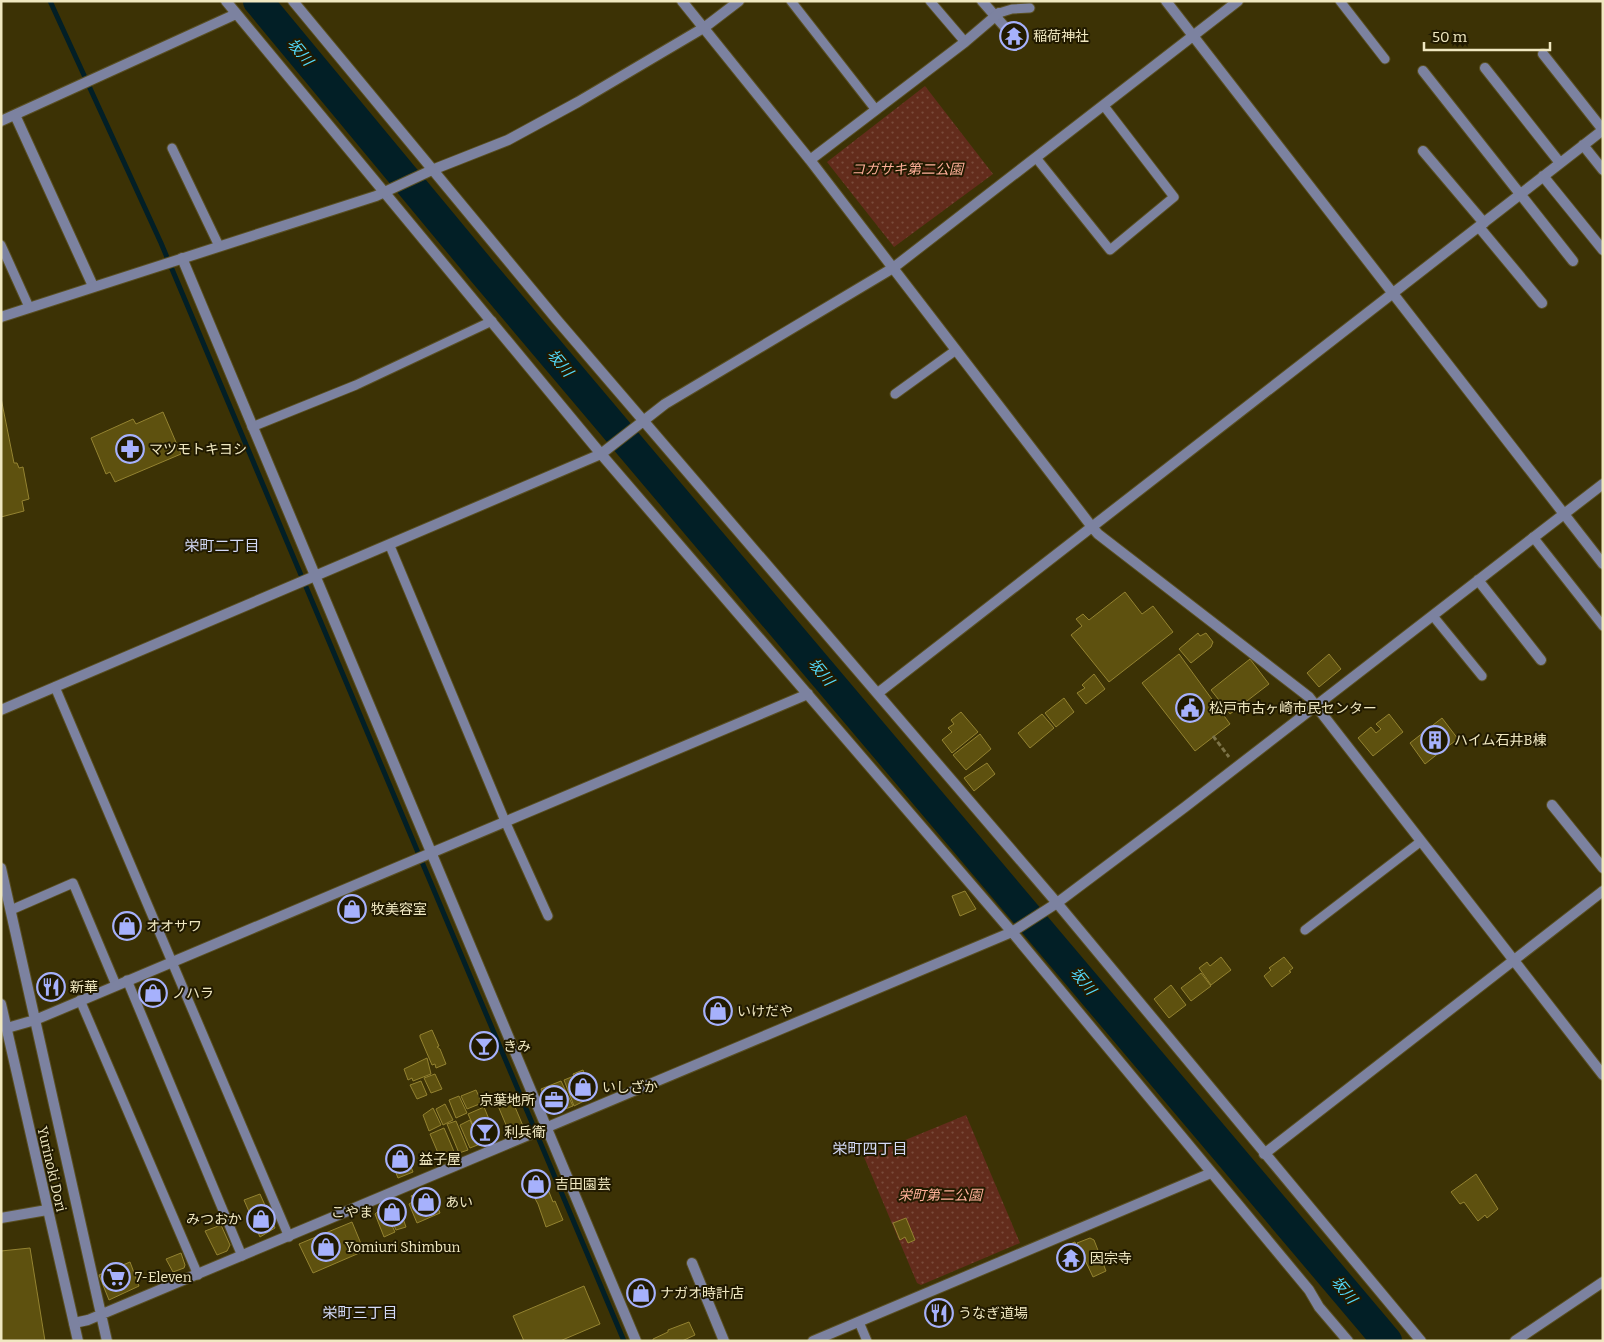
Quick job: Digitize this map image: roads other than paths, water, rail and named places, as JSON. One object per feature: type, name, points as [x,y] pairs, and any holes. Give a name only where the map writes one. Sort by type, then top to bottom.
[{"type":"street","points":[[226,1],[387,190],[601,454],[1014,931],[1309,1290],[1319,1307],[1348,1341]]},
{"type":"street","points":[[294,1],[429,172],[878,693],[1421,1341]]},
{"type":"street","points":[[682,1],[810,160],[1092,527],[1309,696],[1420,842],[1603,1075]]},
{"type":"street","points":[[1,317],[376,196],[508,140],[705,28],[739,1]]},
{"type":"street","points":[[982,1],[997,14],[1004,26]]},
{"type":"street","points":[[1166,1],[1603,564]]},
{"type":"street","points":[[1,710],[390,546],[601,454],[643,419],[673,399],[893,268],[1037,159],[1238,1]]},
{"type":"street","points":[[1,121],[236,14]]},
{"type":"street","points":[[810,160],[965,42],[997,14]]},
{"type":"street","points":[[878,693],[1603,130],[1543,54]]},
{"type":"street","points":[[1485,68],[1560,163]]},
{"type":"street","points":[[1423,71],[1573,261]]},
{"type":"street","points":[[16,115],[93,286]]},
{"type":"street","points":[[1584,145],[1603,170]]},
{"type":"street","points":[[1423,151],[1542,303]]},
{"type":"street","points":[[1543,176],[1603,250]]},
{"type":"street","points":[[173,261],[252,427],[309,579],[424,855],[540,1131],[636,1341]]},
{"type":"street","points":[[74,1323],[198,1275],[1014,931],[1054,905],[1236,767],[1603,484]]},
{"type":"street","points":[[1478,580],[1541,660]]},
{"type":"street","points":[[7,1028],[35,1020],[808,694]]},
{"type":"street","points":[[1552,805],[1603,868]]},
{"type":"street","points":[[1,868],[107,1341]]},
{"type":"street","points":[[1264,1154],[1603,891]]},
{"type":"street","name":"Yurinoki Dori","points":[[1,1004],[78,1341]]},
{"type":"street","points":[[813,1341],[1211,1173]]},
{"type":"street","points":[[1,1218],[47,1210]]},
{"type":"street","points":[[692,1263],[724,1341]]},
{"type":"street","points":[[1515,1341],[1603,1282]]},
{"type":"lane","points":[[791,1],[876,110]]},
{"type":"lane","points":[[930,1],[965,42]]},
{"type":"lane","points":[[1340,1],[1385,59]]},
{"type":"lane","points":[[997,14],[1012,9],[1030,8]]},
{"type":"lane","points":[[1037,159],[1110,250],[1174,197],[1104,106]]},
{"type":"lane","points":[[172,148],[218,246]]},
{"type":"lane","points":[[1,245],[29,307]]},
{"type":"lane","points":[[252,427],[365,381],[492,321]]},
{"type":"lane","points":[[895,394],[956,350]]},
{"type":"lane","points":[[1533,537],[1603,626]]},
{"type":"lane","points":[[390,546],[505,821],[548,916]]},
{"type":"lane","points":[[1433,616],[1482,676]]},
{"type":"lane","points":[[55,687],[170,962],[289,1237]]},
{"type":"lane","points":[[1305,930],[1420,842]]},
{"type":"lane","points":[[11,910],[73,883],[116,985]]},
{"type":"lane","points":[[127,980],[242,1256]]},
{"type":"lane","points":[[80,1000],[198,1275]]},
{"type":"lane","points":[[859,1322],[867,1341]]},
{"type":"waterway","points":[[50,1],[161,243],[624,1341]]},
{"type":"waterway","name":"坂川","points":[[258,1],[482,271],[1387,1341]]},
{"type":"place","name":"稲荷神社","points":[[1014,36]]},
{"type":"place","name":"マツモトキヨシ","points":[[130,449]]},
{"type":"place","name":"松戸市古ヶ崎市民センター","points":[[1190,708]]},
{"type":"place","name":"ハイム石井B棟","points":[[1435,740]]},
{"type":"place","name":"牧美容室","points":[[352,909]]},
{"type":"place","name":"オオサワ","points":[[127,926]]},
{"type":"place","name":"新華","points":[[51,987]]},
{"type":"place","name":"ノハラ","points":[[153,993]]},
{"type":"place","name":"いけだや","points":[[718,1011]]},
{"type":"place","name":"きみ","points":[[484,1046]]},
{"type":"place","name":"いしざか","points":[[583,1087]]},
{"type":"place","name":"京葉地所","points":[[554,1100]]},
{"type":"place","name":"利兵衛","points":[[485,1132]]},
{"type":"place","name":"益子屋","points":[[400,1159]]},
{"type":"place","name":"吉田園芸","points":[[536,1184]]},
{"type":"place","name":"あい","points":[[426,1202]]},
{"type":"place","name":"こやま","points":[[392,1212]]},
{"type":"place","name":"みつおか","points":[[261,1219]]},
{"type":"place","name":"Yomiuri Shimbun","points":[[326,1247]]},
{"type":"place","name":"因宗寺","points":[[1071,1258]]},
{"type":"place","name":"7-Eleven","points":[[116,1277]]},
{"type":"place","name":"ナガオ時計店","points":[[641,1293]]},
{"type":"place","name":"うなぎ道場","points":[[939,1313]]},
{"type":"district","name":"栄町二丁目","points":[[222,546]]},
{"type":"district","name":"栄町四丁目","points":[[870,1149]]},
{"type":"district","name":"栄町三丁目","points":[[360,1313]]},
{"type":"park label","name":"コガサキ第二公園","points":[[907,169]]},
{"type":"park label","name":"栄町第二公園","points":[[940,1195]]}]
